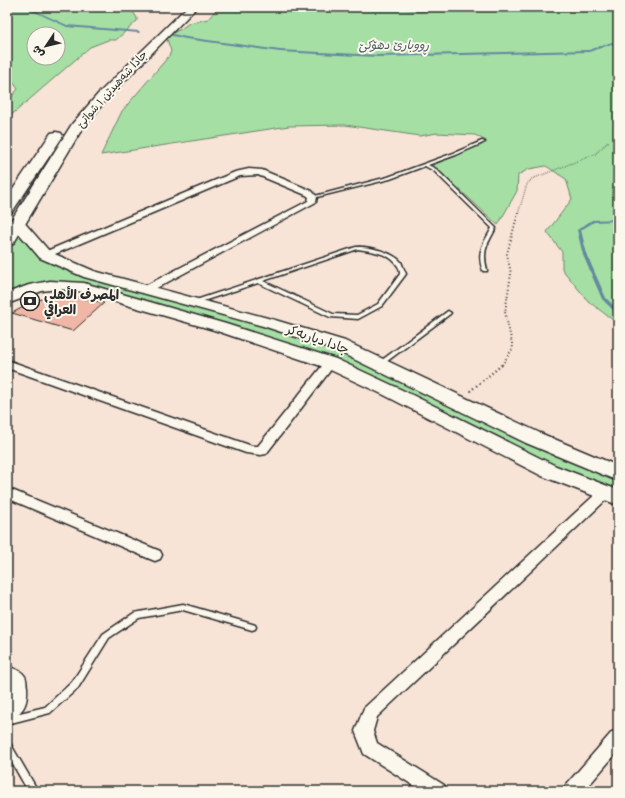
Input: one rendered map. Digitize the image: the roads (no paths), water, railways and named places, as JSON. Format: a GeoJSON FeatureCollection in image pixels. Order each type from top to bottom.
{"type":"FeatureCollection","features":[{"type":"Feature","properties":{"kind":"main road","name":"جادا شەهیدێن ١ شواتێ"},"geometry":{"type":"LineString","coordinates":[[7,209],[54,137],[87,98],[140,52],[184,9]]}},
{"type":"Feature","properties":{"kind":"main road","name":"جادا شەهیدێن ١ شواتێ"},"geometry":{"type":"LineString","coordinates":[[7,241],[77,127],[140,52]]}},
{"type":"Feature","properties":{"kind":"main road","name":"جادا دیاربه‌كر"},"geometry":{"type":"LineString","coordinates":[[17,223],[45,255],[89,274],[147,289],[330,363],[390,390],[549,471],[611,496]]}},
{"type":"Feature","properties":{"kind":"main road","name":"جادا دیاربه‌كر"},"geometry":{"type":"LineString","coordinates":[[7,299],[29,288],[53,284],[79,286],[269,323],[339,345],[533,438],[618,474]]}},
{"type":"Feature","properties":{"kind":"street"},"geometry":{"type":"LineString","coordinates":[[45,255],[238,174],[259,172],[309,193],[313,197],[312,202],[147,289]]}},
{"type":"Feature","properties":{"kind":"street"},"geometry":{"type":"LineString","coordinates":[[7,364],[251,450],[261,451],[330,363]]}},
{"type":"Feature","properties":{"kind":"street"},"geometry":{"type":"LineString","coordinates":[[7,493],[155,555]]}},
{"type":"Feature","properties":{"kind":"street"},"geometry":{"type":"LineString","coordinates":[[438,791],[370,748],[364,731],[370,713],[611,496]]}},
{"type":"Feature","properties":{"kind":"street"},"geometry":{"type":"LineString","coordinates":[[7,673],[18,679],[19,701],[7,712]]}},
{"type":"Feature","properties":{"kind":"street"},"geometry":{"type":"LineString","coordinates":[[572,791],[618,738]]}},
{"type":"Feature","properties":{"kind":"lane"},"geometry":{"type":"LineString","coordinates":[[313,197],[389,178],[483,142]]}},
{"type":"Feature","properties":{"kind":"lane"},"geometry":{"type":"LineString","coordinates":[[425,165],[435,170],[494,228],[482,250],[481,258],[485,270]]}},
{"type":"Feature","properties":{"kind":"lane"},"geometry":{"type":"LineString","coordinates":[[195,308],[258,281],[358,248],[375,250],[386,254],[399,263],[403,274],[380,305],[358,317],[332,316],[258,281]]}},
{"type":"Feature","properties":{"kind":"lane"},"geometry":{"type":"LineString","coordinates":[[380,364],[448,313]]}},
{"type":"Feature","properties":{"kind":"lane"},"geometry":{"type":"LineString","coordinates":[[7,720],[47,710],[75,685],[106,636],[137,615],[183,607],[252,627]]}},
{"type":"Feature","properties":{"kind":"lane"},"geometry":{"type":"LineString","coordinates":[[7,746],[33,791]]}},
{"type":"Feature","properties":{"kind":"waterway","name":"ڕووبارێ دهۆكێ"},"geometry":{"type":"LineString","coordinates":[[25,7],[67,26],[139,32]]}},
{"type":"Feature","properties":{"kind":"waterway","name":"ڕووبارێ دهۆكێ"},"geometry":{"type":"LineString","coordinates":[[169,34],[186,38],[280,51],[377,56],[589,51],[618,41]]}},
{"type":"Feature","properties":{"kind":"waterway","name":"ڕووبارێ دهۆكێ"},"geometry":{"type":"LineString","coordinates":[[618,220],[593,221],[579,230],[585,255],[604,299],[618,312]]}},
{"type":"Feature","properties":{"kind":"place","name":"المصرف الأهلي العراقي"},"geometry":{"type":"Point","coordinates":[30,301]}}]}
